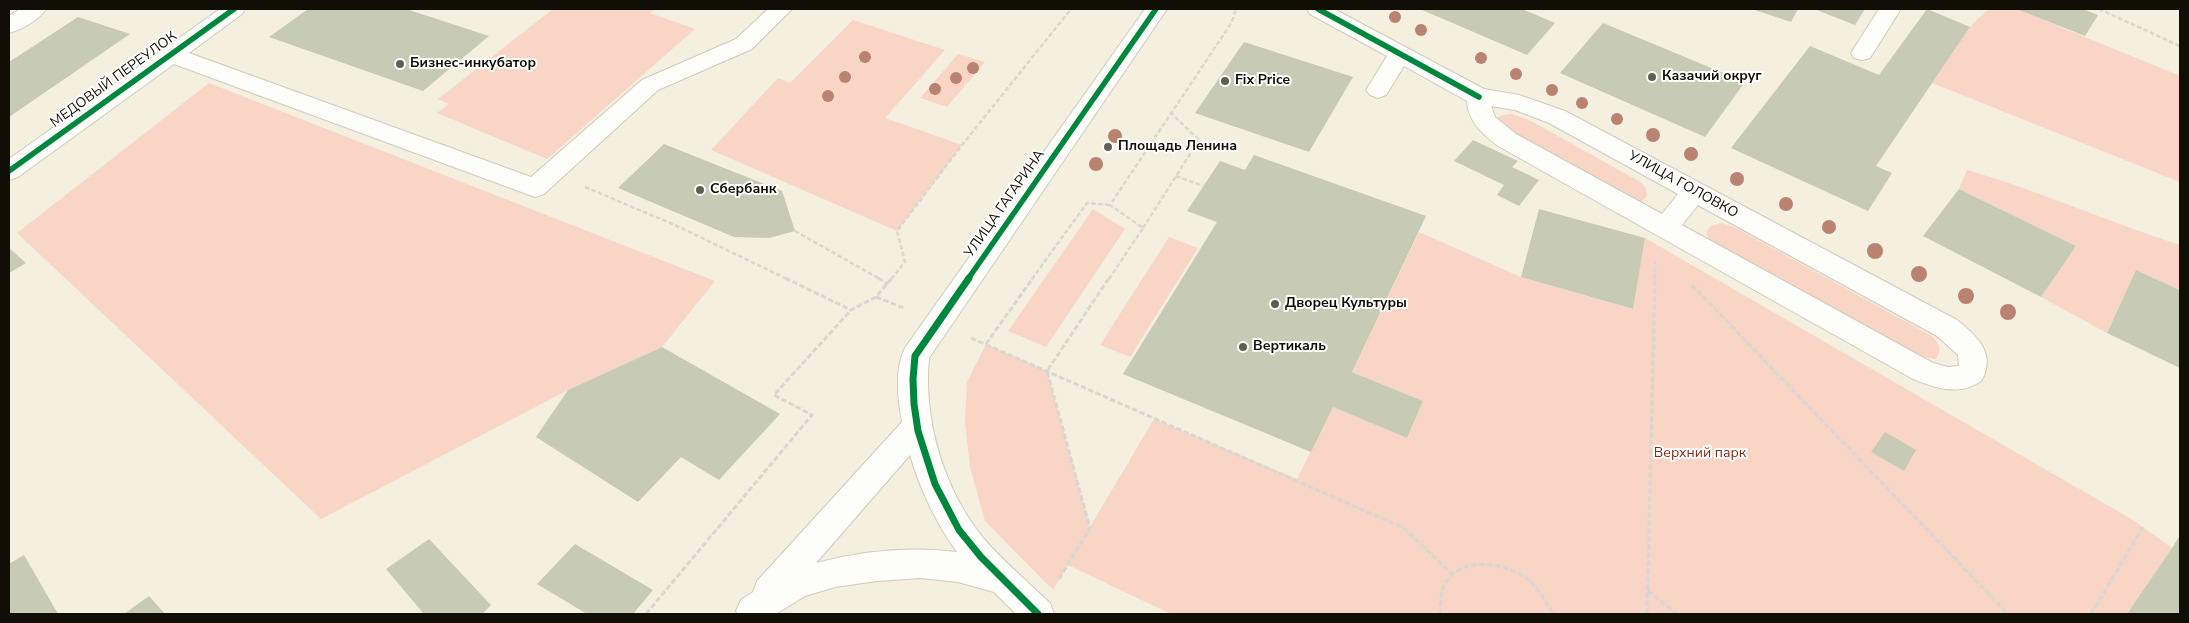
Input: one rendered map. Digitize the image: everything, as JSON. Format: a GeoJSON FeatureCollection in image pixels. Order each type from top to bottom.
{"type":"FeatureCollection","features":[{"type":"Feature","properties":{"kind":"street"},"geometry":{"type":"LineString","coordinates":[[9,26],[35,9]]}},
{"type":"Feature","properties":{"kind":"street","name":"МЕДОВЫЙ ПЕРЕУЛОК"},"geometry":{"type":"LineString","coordinates":[[9,171],[234,9]]}},
{"type":"Feature","properties":{"kind":"street"},"geometry":{"type":"LineString","coordinates":[[170,54],[535,188],[650,85],[744,44],[781,9]]}},
{"type":"Feature","properties":{"kind":"street","name":"УЛИЦА ГАГАРИНА"},"geometry":{"type":"LineString","coordinates":[[1035,611],[973,548],[952,517],[934,484],[918,425],[912,371],[915,356],[1156,9]]}},
{"type":"Feature","properties":{"kind":"street","name":"УЛИЦА ГОЛОВКО"},"geometry":{"type":"LineString","coordinates":[[1318,9],[1479,97],[1501,98],[1524,103],[1557,117],[1948,328],[1967,345],[1974,358],[1972,372],[1967,377],[1960,379],[1938,376],[1923,371],[1665,228]]}},
{"type":"Feature","properties":{"kind":"street"},"geometry":{"type":"LineString","coordinates":[[1862,53],[1890,9]]}},
{"type":"Feature","properties":{"kind":"street"},"geometry":{"type":"LineString","coordinates":[[1378,90],[1400,54]]}},
{"type":"Feature","properties":{"kind":"street"},"geometry":{"type":"LineString","coordinates":[[1479,97],[1479,112],[1489,126],[1507,140],[1665,228],[1694,191]]}},
{"type":"Feature","properties":{"kind":"street"},"geometry":{"type":"LineString","coordinates":[[751,613],[918,425]]}},
{"type":"Feature","properties":{"kind":"street"},"geometry":{"type":"LineString","coordinates":[[751,613],[797,584],[823,575],[866,568],[913,564],[935,565],[958,568],[1005,581]]}},
{"type":"Feature","properties":{"kind":"path"},"geometry":{"type":"LineString","coordinates":[[876,297],[905,262],[897,231],[962,145],[1071,9]]}},
{"type":"Feature","properties":{"kind":"path"},"geometry":{"type":"LineString","coordinates":[[1110,205],[1232,22],[1236,9]]}},
{"type":"Feature","properties":{"kind":"path"},"geometry":{"type":"LineString","coordinates":[[2099,9],[2180,46]]}},
{"type":"Feature","properties":{"kind":"path"},"geometry":{"type":"LineString","coordinates":[[1046,371],[1144,228],[1199,140],[1172,114]]}},
{"type":"Feature","properties":{"kind":"path"},"geometry":{"type":"LineString","coordinates":[[1176,176],[1203,186]]}},
{"type":"Feature","properties":{"kind":"path"},"geometry":{"type":"LineString","coordinates":[[1144,228],[1110,205],[1087,203],[986,344],[1404,528],[1452,574]]}},
{"type":"Feature","properties":{"kind":"path"},"geometry":{"type":"LineString","coordinates":[[1647,614],[1655,246],[1665,228]]}},
{"type":"Feature","properties":{"kind":"path"},"geometry":{"type":"LineString","coordinates":[[794,231],[888,284]]}},
{"type":"Feature","properties":{"kind":"path"},"geometry":{"type":"LineString","coordinates":[[1690,282],[2008,614]]}},
{"type":"Feature","properties":{"kind":"path"},"geometry":{"type":"LineString","coordinates":[[646,614],[812,415],[774,395],[851,310]]}},
{"type":"Feature","properties":{"kind":"path"},"geometry":{"type":"LineString","coordinates":[[1035,611],[1053,590],[1090,528],[1046,371]]}},
{"type":"Feature","properties":{"kind":"path"},"geometry":{"type":"LineString","coordinates":[[2091,614],[2143,527]]}},
{"type":"Feature","properties":{"kind":"path"},"geometry":{"type":"LineString","coordinates":[[1440,614],[1439,602],[1443,586],[1452,574],[1467,566],[1484,562],[1503,565],[1522,574],[1538,586],[1549,602],[1553,614]]}},
{"type":"Feature","properties":{"kind":"path"},"geometry":{"type":"LineString","coordinates":[[1648,590],[1677,614]]}},
{"type":"Feature","properties":{"kind":"green space"},"geometry":{"type":"Polygon","coordinates":[[[553,9],[655,9],[650,13],[695,29],[547,159],[437,113],[449,104],[438,99],[553,9]]]}},
{"type":"Feature","properties":{"kind":"green space"},"geometry":{"type":"Polygon","coordinates":[[[2016,9],[2178,75],[2180,82],[2180,182],[1932,83],[1970,27],[1986,11],[2016,9]]]}},
{"type":"Feature","properties":{"kind":"green space"},"geometry":{"type":"Polygon","coordinates":[[[853,20],[945,50],[885,118],[962,145],[897,231],[711,150],[778,78],[790,83],[853,20]]]}},
{"type":"Feature","properties":{"kind":"green space"},"geometry":{"type":"Polygon","coordinates":[[[958,54],[985,62],[947,107],[920,98],[958,54]]]}},
{"type":"Feature","properties":{"kind":"green space"},"geometry":{"type":"Polygon","coordinates":[[[209,83],[715,281],[662,347],[568,390],[321,519],[17,233],[209,83]]]}},
{"type":"Feature","properties":{"kind":"green space"},"geometry":{"type":"Polygon","coordinates":[[[1512,114],[1531,121],[1642,183],[1646,189],[1647,196],[1641,202],[1626,201],[1498,129],[1496,119],[1503,115],[1512,114]]]}},
{"type":"Feature","properties":{"kind":"green space"},"geometry":{"type":"Polygon","coordinates":[[[1967,170],[2021,187],[2180,245],[2180,290],[2136,270],[2107,333],[2041,297],[2076,246],[1959,189],[1967,170]]]}},
{"type":"Feature","properties":{"kind":"green space"},"geometry":{"type":"Polygon","coordinates":[[[1093,209],[1125,229],[1046,347],[1008,331],[1093,209]]]}},
{"type":"Feature","properties":{"kind":"green space"},"geometry":{"type":"Polygon","coordinates":[[[1722,223],[1736,228],[1932,336],[1939,347],[1936,359],[1917,356],[1710,241],[1706,232],[1711,226],[1722,223]]]}},
{"type":"Feature","properties":{"kind":"green space","name":"Верхний парк"},"geometry":{"type":"Polygon","coordinates":[[[1419,232],[1521,277],[1632,309],[1645,238],[2133,520],[2172,548],[2127,614],[1171,614],[1068,565],[1053,590],[985,521],[970,467],[965,422],[967,382],[986,344],[1047,371],[1090,527],[1154,419],[1297,479],[1333,407],[1407,438],[1423,401],[1352,372],[1419,232]]]}},
{"type":"Feature","properties":{"kind":"green space"},"geometry":{"type":"Polygon","coordinates":[[[1169,237],[1198,248],[1130,357],[1100,345],[1169,237]]]}},
{"type":"Feature","properties":{"kind":"building","name":"Бизнес-инкубатор"},"geometry":{"type":"Polygon","coordinates":[[[308,9],[406,9],[489,36],[423,91],[269,37],[308,9]]]}},
{"type":"Feature","properties":{"kind":"building"},"geometry":{"type":"Polygon","coordinates":[[[1420,9],[1522,9],[1555,23],[1527,55],[1420,9]]]}},
{"type":"Feature","properties":{"kind":"building"},"geometry":{"type":"Polygon","coordinates":[[[1752,9],[1798,9],[1791,22],[1752,9]]]}},
{"type":"Feature","properties":{"kind":"building"},"geometry":{"type":"Polygon","coordinates":[[[1814,9],[1865,9],[1855,25],[1814,9]]]}},
{"type":"Feature","properties":{"kind":"building"},"geometry":{"type":"Polygon","coordinates":[[[1927,9],[1970,27],[1876,166],[1892,173],[1868,211],[1731,148],[1810,46],[1879,75],[1927,9]]]}},
{"type":"Feature","properties":{"kind":"building"},"geometry":{"type":"Polygon","coordinates":[[[2016,9],[2083,9],[2098,15],[2085,36],[2016,9]]]}},
{"type":"Feature","properties":{"kind":"building"},"geometry":{"type":"Polygon","coordinates":[[[78,17],[130,34],[9,117],[9,62],[78,17]]]}},
{"type":"Feature","properties":{"kind":"building","name":"Казачий округ"},"geometry":{"type":"Polygon","coordinates":[[[1603,23],[1745,82],[1705,137],[1560,73],[1603,23]]]}},
{"type":"Feature","properties":{"kind":"building"},"geometry":{"type":"Polygon","coordinates":[[[1244,42],[1353,77],[1309,152],[1195,113],[1244,42]]]}},
{"type":"Feature","properties":{"kind":"building"},"geometry":{"type":"Polygon","coordinates":[[[1473,140],[1518,161],[1512,167],[1539,180],[1519,206],[1497,195],[1504,185],[1454,161],[1473,140]]]}},
{"type":"Feature","properties":{"kind":"building","name":"Сбербанк"},"geometry":{"type":"Polygon","coordinates":[[[664,144],[782,191],[795,231],[769,238],[734,237],[618,188],[664,144]]]}},
{"type":"Feature","properties":{"kind":"building","name":"Дворец Культуры"},"geometry":{"type":"Polygon","coordinates":[[[1254,155],[1426,216],[1352,372],[1423,401],[1407,438],[1333,407],[1311,452],[1123,374],[1217,222],[1187,211],[1220,161],[1245,170],[1254,155]]]}},
{"type":"Feature","properties":{"kind":"building"},"geometry":{"type":"Polygon","coordinates":[[[1959,189],[2076,246],[2041,297],[1923,236],[1959,189]]]}},
{"type":"Feature","properties":{"kind":"building"},"geometry":{"type":"Polygon","coordinates":[[[1539,209],[1645,238],[1633,309],[1521,277],[1539,209]]]}},
{"type":"Feature","properties":{"kind":"building"},"geometry":{"type":"Polygon","coordinates":[[[9,248],[26,263],[9,273],[9,248]]]}},
{"type":"Feature","properties":{"kind":"building"},"geometry":{"type":"Polygon","coordinates":[[[2136,270],[2180,290],[2180,368],[2107,333],[2136,270]]]}},
{"type":"Feature","properties":{"kind":"building"},"geometry":{"type":"Polygon","coordinates":[[[662,347],[780,414],[719,480],[681,457],[638,502],[536,437],[568,390],[662,347]]]}},
{"type":"Feature","properties":{"kind":"building"},"geometry":{"type":"Polygon","coordinates":[[[1885,432],[1916,450],[1904,471],[1871,452],[1885,432]]]}},
{"type":"Feature","properties":{"kind":"building"},"geometry":{"type":"Polygon","coordinates":[[[2180,535],[2180,614],[2127,614],[2172,548],[2180,535]]]}},
{"type":"Feature","properties":{"kind":"building"},"geometry":{"type":"Polygon","coordinates":[[[429,539],[491,605],[482,614],[424,614],[386,569],[429,539]]]}},
{"type":"Feature","properties":{"kind":"building"},"geometry":{"type":"Polygon","coordinates":[[[575,544],[653,590],[633,614],[587,614],[537,584],[575,544]]]}},
{"type":"Feature","properties":{"kind":"building"},"geometry":{"type":"Polygon","coordinates":[[[24,555],[58,614],[9,614],[9,564],[24,555]]]}},
{"type":"Feature","properties":{"kind":"building"},"geometry":{"type":"Polygon","coordinates":[[[149,596],[165,614],[124,614],[149,596]]]}},
{"type":"Feature","properties":{"kind":"cycle path"},"geometry":{"type":"LineString","coordinates":[[9,171],[234,9]]}},
{"type":"Feature","properties":{"kind":"cycle path"},"geometry":{"type":"LineString","coordinates":[[1038,614],[973,549],[959,530],[935,484],[918,431],[914,404],[913,379],[915,356],[1156,9]]}},
{"type":"Feature","properties":{"kind":"cycle path"},"geometry":{"type":"LineString","coordinates":[[1318,9],[1479,97]]}},
{"type":"Feature","properties":{"kind":"place","name":"Бизнес-инкубатор"},"geometry":{"type":"Point","coordinates":[400,64]}},
{"type":"Feature","properties":{"kind":"place","name":"Казачий округ"},"geometry":{"type":"Point","coordinates":[1652,77]}},
{"type":"Feature","properties":{"kind":"place","name":"Fix Price"},"geometry":{"type":"Point","coordinates":[1225,81]}},
{"type":"Feature","properties":{"kind":"place","name":"Площадь Ленина"},"geometry":{"type":"Point","coordinates":[1108,147]}},
{"type":"Feature","properties":{"kind":"place","name":"Сбербанк"},"geometry":{"type":"Point","coordinates":[700,190]}},
{"type":"Feature","properties":{"kind":"place","name":"Дворец Культуры"},"geometry":{"type":"Point","coordinates":[1275,304]}},
{"type":"Feature","properties":{"kind":"place","name":"Вертикаль"},"geometry":{"type":"Point","coordinates":[1243,347]}}]}
